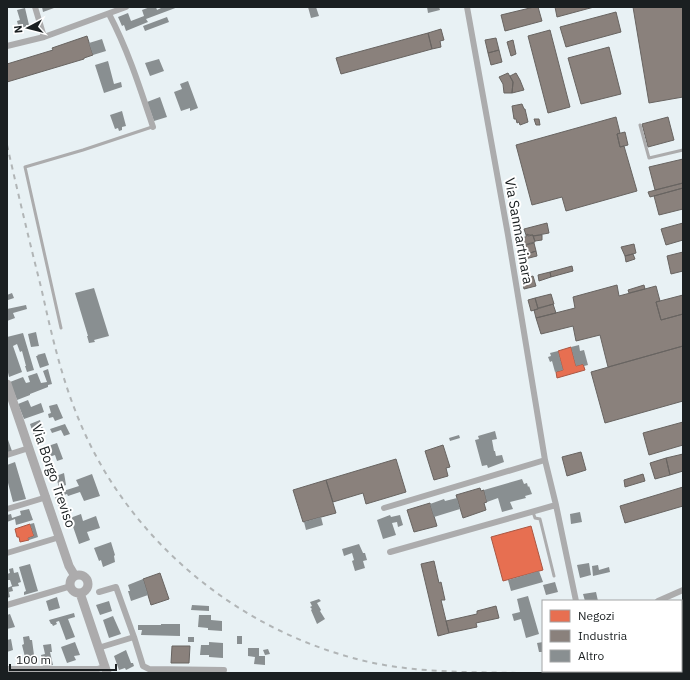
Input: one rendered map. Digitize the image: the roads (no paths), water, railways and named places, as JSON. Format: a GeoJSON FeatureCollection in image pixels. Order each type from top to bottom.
{"type":"FeatureCollection","features":[{"type":"Feature","properties":{"kind":"street"},"geometry":{"type":"LineString","coordinates":[[35,7],[44,37]]}},
{"type":"Feature","properties":{"kind":"street"},"geometry":{"type":"LineString","coordinates":[[7,46],[44,37],[111,11],[126,7]]}},
{"type":"Feature","properties":{"kind":"street","name":"Via Sanmartinara"},"geometry":{"type":"LineString","coordinates":[[467,7],[508,235],[545,460],[576,600]]}},
{"type":"Feature","properties":{"kind":"street"},"geometry":{"type":"LineString","coordinates":[[111,11],[139,84],[152,127]]}},
{"type":"Feature","properties":{"kind":"street","name":"Via Borgo Treviso"},"geometry":{"type":"LineString","coordinates":[[7,384],[47,497],[69,566],[75,576],[83,575],[88,582],[87,589],[80,593]]}},
{"type":"Feature","properties":{"kind":"street"},"geometry":{"type":"LineString","coordinates":[[7,456],[29,448]]}},
{"type":"Feature","properties":{"kind":"street"},"geometry":{"type":"LineString","coordinates":[[384,508],[545,460]]}},
{"type":"Feature","properties":{"kind":"street"},"geometry":{"type":"LineString","coordinates":[[7,509],[47,497]]}},
{"type":"Feature","properties":{"kind":"street"},"geometry":{"type":"LineString","coordinates":[[390,552],[556,506]]}},
{"type":"Feature","properties":{"kind":"street"},"geometry":{"type":"LineString","coordinates":[[7,553],[60,537]]}},
{"type":"Feature","properties":{"kind":"street"},"geometry":{"type":"LineString","coordinates":[[7,669],[106,670],[80,593],[73,590],[70,586],[70,581],[75,576]]}},
{"type":"Feature","properties":{"kind":"street"},"geometry":{"type":"LineString","coordinates":[[7,605],[70,586]]}},
{"type":"Feature","properties":{"kind":"street"},"geometry":{"type":"LineString","coordinates":[[99,592],[116,587],[143,666],[149,669],[224,670]]}},
{"type":"Feature","properties":{"kind":"street"},"geometry":{"type":"LineString","coordinates":[[660,600],[683,590]]}},
{"type":"Feature","properties":{"kind":"street"},"geometry":{"type":"LineString","coordinates":[[98,648],[134,637]]}},
{"type":"Feature","properties":{"kind":"lane"},"geometry":{"type":"LineString","coordinates":[[640,125],[649,158],[683,150]]}},
{"type":"Feature","properties":{"kind":"lane"},"geometry":{"type":"LineString","coordinates":[[61,328],[25,167],[84,150],[152,127]]}},
{"type":"Feature","properties":{"kind":"lane"},"geometry":{"type":"LineString","coordinates":[[533,512],[535,518],[540,519],[554,576]]}},
{"type":"Feature","properties":{"kind":"railway"},"geometry":{"type":"LineString","coordinates":[[7,145],[53,338],[62,371],[79,420],[101,464],[127,505],[159,543],[195,576],[234,605],[277,629],[322,648],[388,666],[445,671],[523,673]]}}]}
